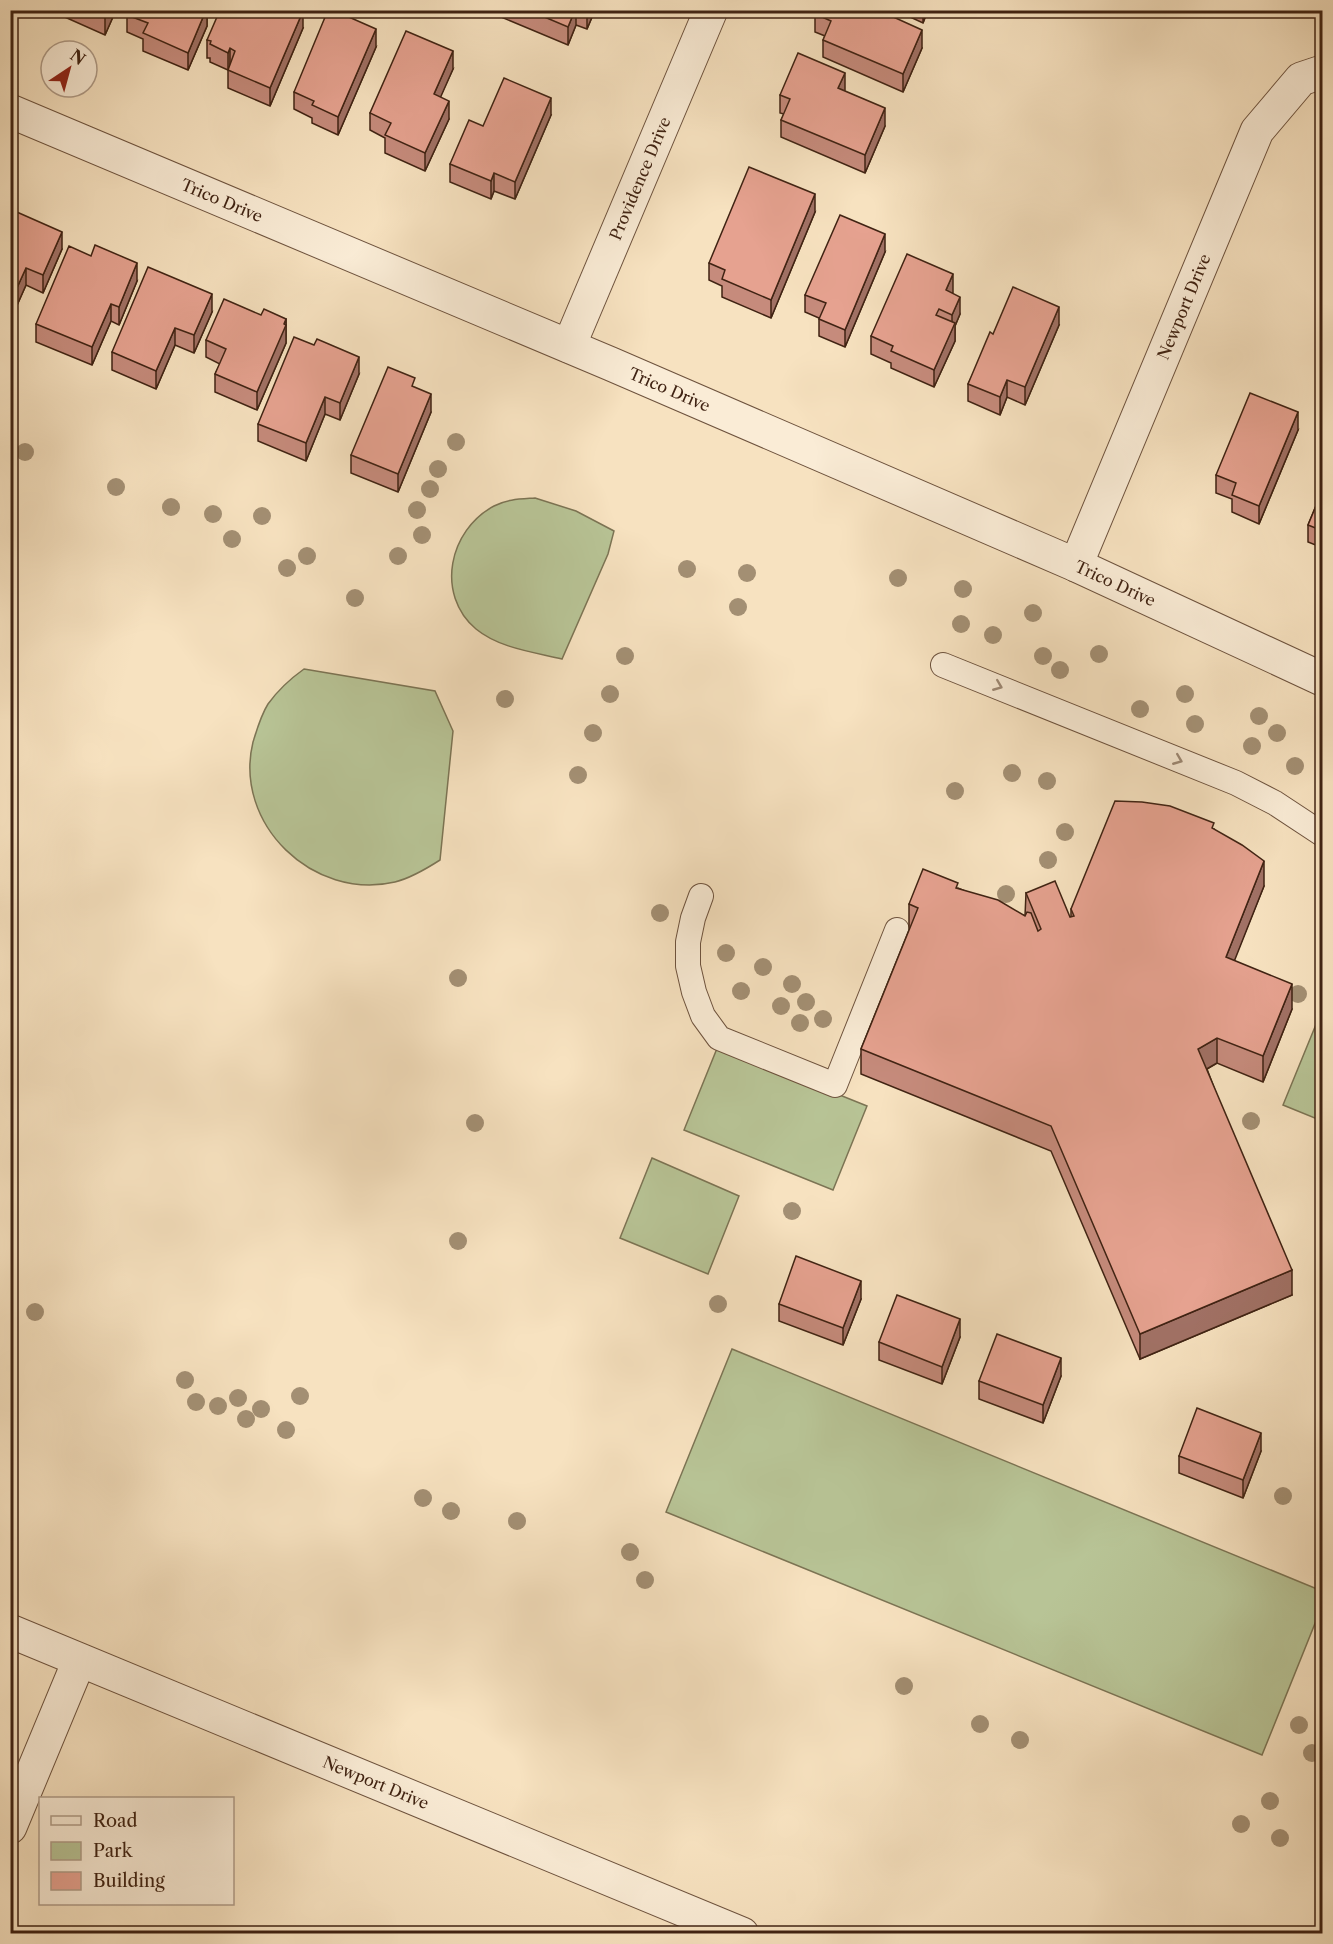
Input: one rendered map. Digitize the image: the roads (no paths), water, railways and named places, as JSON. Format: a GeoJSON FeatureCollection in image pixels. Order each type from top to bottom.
{"type":"FeatureCollection","features":[{"type":"Feature","properties":{"kind":"street","name":"Providence Drive"},"geometry":{"type":"LineString","coordinates":[[569,346],[711,10]]}},
{"type":"Feature","properties":{"kind":"street","name":"Newport Drive"},"geometry":{"type":"LineString","coordinates":[[1076,565],[1257,131],[1301,79],[1323,72]]}},
{"type":"Feature","properties":{"kind":"street","name":"Trico Drive"},"geometry":{"type":"LineString","coordinates":[[10,111],[569,346],[1076,565],[1323,679]]}},
{"type":"Feature","properties":{"kind":"street","name":"Newport Drive"},"geometry":{"type":"LineString","coordinates":[[10,1631],[742,1934]]}},
{"type":"Feature","properties":{"kind":"street"},"geometry":{"type":"LineString","coordinates":[[10,1827],[79,1661]]}},
{"type":"Feature","properties":{"kind":"lane"},"geometry":{"type":"LineString","coordinates":[[944,664],[1236,783],[1275,803],[1323,834]]}},
{"type":"Feature","properties":{"kind":"lane"},"geometry":{"type":"LineString","coordinates":[[701,896],[688,942],[688,966],[703,1016],[719,1038],[835,1085],[897,930]]}}]}
